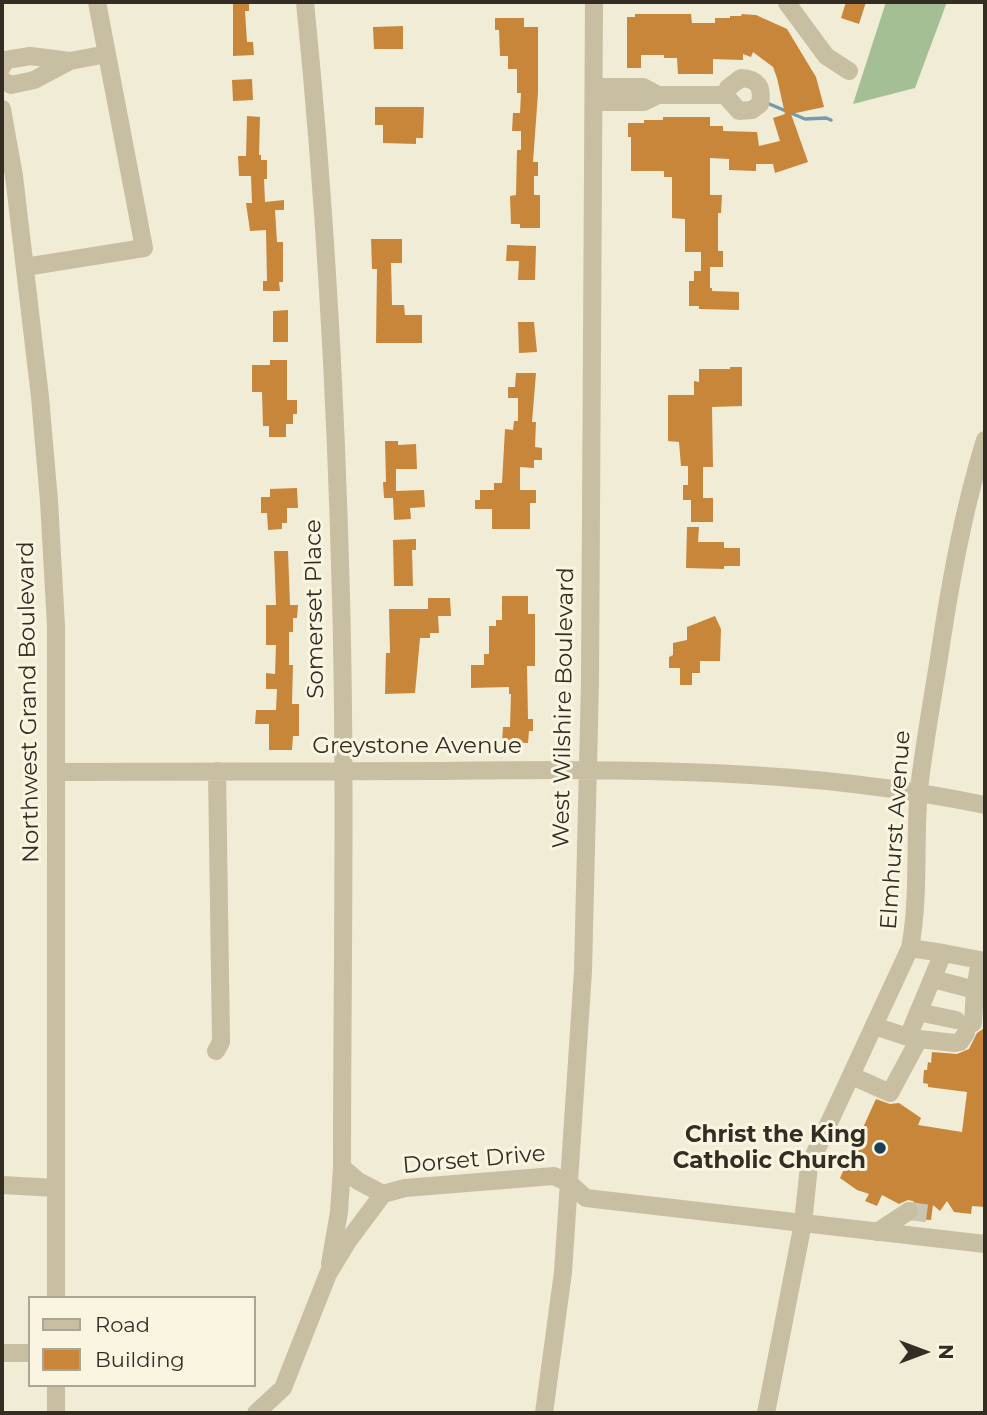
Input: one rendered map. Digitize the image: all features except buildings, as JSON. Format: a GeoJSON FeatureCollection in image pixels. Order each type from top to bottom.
{"type":"FeatureCollection","features":[{"type":"Feature","properties":{"kind":"street"},"geometry":{"type":"LineString","coordinates":[[25,267],[144,248],[97,2]]}},
{"type":"Feature","properties":{"kind":"street","name":"Somerset Place"},"geometry":{"type":"LineString","coordinates":[[305,2],[321,159],[333,362],[341,601],[342,1167],[339,1212],[328,1274]]}},
{"type":"Feature","properties":{"kind":"street","name":"West Wilshire Boulevard"},"geometry":{"type":"LineString","coordinates":[[544,1413],[563,1272],[583,976],[589,769],[594,2]]}},
{"type":"Feature","properties":{"kind":"street"},"geometry":{"type":"LineString","coordinates":[[787,3],[826,56],[849,71]]}},
{"type":"Feature","properties":{"kind":"street"},"geometry":{"type":"LineString","coordinates":[[2,80],[11,85],[34,80],[70,61],[107,54]]}},
{"type":"Feature","properties":{"kind":"street"},"geometry":{"type":"LineString","coordinates":[[2,67],[6,60],[30,55],[70,61]]}},
{"type":"Feature","properties":{"kind":"street"},"geometry":{"type":"LineString","coordinates":[[594,94],[644,102],[658,95],[725,95]]}},
{"type":"Feature","properties":{"kind":"street","name":"Northwest Grand Boulevard"},"geometry":{"type":"LineString","coordinates":[[2,109],[14,176],[40,397],[50,509],[56,625],[55,1296]]}},
{"type":"Feature","properties":{"kind":"street","name":"Elmhurst Avenue"},"geometry":{"type":"LineString","coordinates":[[766,1413],[803,1223],[809,1166],[910,948],[916,919],[919,791],[950,589],[965,513],[985,440]]}},
{"type":"Feature","properties":{"kind":"street","name":"Greystone Avenue"},"geometry":{"type":"LineString","coordinates":[[57,772],[655,769],[760,774],[919,791],[985,805]]}},
{"type":"Feature","properties":{"kind":"street"},"geometry":{"type":"LineString","coordinates":[[216,1051],[220,1042],[217,771]]}},
{"type":"Feature","properties":{"kind":"street"},"geometry":{"type":"LineString","coordinates":[[874,1026],[913,1038],[960,1042],[983,959],[910,948]]}},
{"type":"Feature","properties":{"kind":"street"},"geometry":{"type":"LineString","coordinates":[[852,1076],[890,1093],[913,1038],[918,1012],[943,953]]}},
{"type":"Feature","properties":{"kind":"street"},"geometry":{"type":"LineString","coordinates":[[933,979],[975,990]]}},
{"type":"Feature","properties":{"kind":"street"},"geometry":{"type":"LineString","coordinates":[[918,1012],[965,1026]]}},
{"type":"Feature","properties":{"kind":"street"},"geometry":{"type":"LineString","coordinates":[[342,1167],[358,1181],[383,1194]]}},
{"type":"Feature","properties":{"kind":"street","name":"Dorset Drive"},"geometry":{"type":"LineString","coordinates":[[256,1413],[283,1388],[328,1274],[348,1241],[383,1194],[405,1188],[554,1176],[570,1184],[586,1198],[985,1244]]}},
{"type":"Feature","properties":{"kind":"street"},"geometry":{"type":"LineString","coordinates":[[2,1185],[56,1188]]}},
{"type":"Feature","properties":{"kind":"street"},"geometry":{"type":"LineString","coordinates":[[877,1232],[909,1211]]}},
{"type":"Feature","properties":{"kind":"street"},"geometry":{"type":"LineString","coordinates":[[2,1353],[28,1353]]}},
{"type":"Feature","properties":{"kind":"street"},"geometry":{"type":"LineString","coordinates":[[56,1387],[56,1413]]}},
{"type":"Feature","properties":{"kind":"green space"},"geometry":{"type":"Polygon","coordinates":[[[886,2],[947,2],[915,88],[853,104],[886,2]]]}},
{"type":"Feature","properties":{"kind":"waterway"},"geometry":{"type":"LineString","coordinates":[[767,103],[805,119],[831,120]]}},
{"type":"Feature","properties":{"kind":"tunnel"},"geometry":{"type":"LineString","coordinates":[[909,1211],[932,1214]]}},
{"type":"Feature","properties":{"kind":"place","name":"Christ the King Catholic Church"},"geometry":{"type":"Point","coordinates":[880,1148]}}]}
